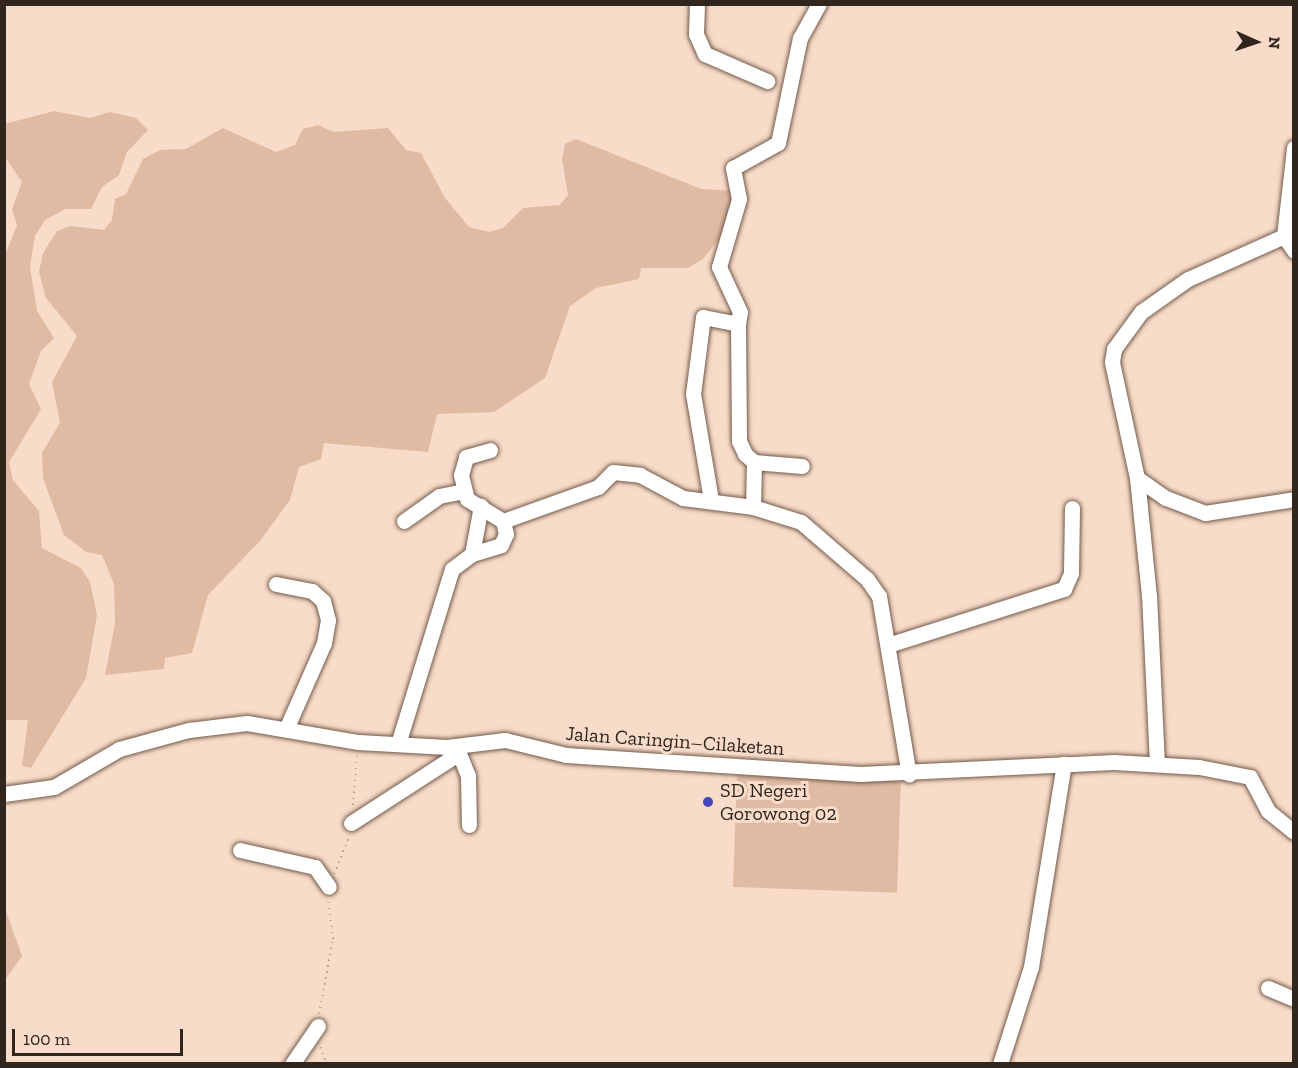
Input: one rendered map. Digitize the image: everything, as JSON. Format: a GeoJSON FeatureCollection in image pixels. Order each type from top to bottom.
{"type":"FeatureCollection","features":[{"type":"Feature","properties":{"kind":"street"},"geometry":{"type":"LineString","coordinates":[[697,4],[696,33],[705,54],[767,81]]}},
{"type":"Feature","properties":{"kind":"street"},"geometry":{"type":"LineString","coordinates":[[753,507],[754,462],[739,441],[738,306],[719,267],[740,199],[733,168],[778,143],[800,38],[819,4]]}},
{"type":"Feature","properties":{"kind":"street"},"geometry":{"type":"LineString","coordinates":[[1293,148],[1284,236],[1293,251]]}},
{"type":"Feature","properties":{"kind":"street"},"geometry":{"type":"LineString","coordinates":[[1157,764],[1137,477],[1112,362],[1120,339],[1163,294],[1284,236]]}},
{"type":"Feature","properties":{"kind":"street"},"geometry":{"type":"LineString","coordinates":[[711,500],[693,394],[702,322],[710,315],[738,324]]}},
{"type":"Feature","properties":{"kind":"street"},"geometry":{"type":"LineString","coordinates":[[464,491],[466,457],[490,450]]}},
{"type":"Feature","properties":{"kind":"street"},"geometry":{"type":"LineString","coordinates":[[754,462],[802,466]]}},
{"type":"Feature","properties":{"kind":"street"},"geometry":{"type":"LineString","coordinates":[[503,521],[598,487],[614,472],[640,475],[683,498],[753,507],[801,522],[867,579],[879,596],[909,775]]}},
{"type":"Feature","properties":{"kind":"street"},"geometry":{"type":"LineString","coordinates":[[1137,477],[1166,498],[1205,513],[1293,499]]}},
{"type":"Feature","properties":{"kind":"street"},"geometry":{"type":"LineString","coordinates":[[464,491],[503,521]]}},
{"type":"Feature","properties":{"kind":"street"},"geometry":{"type":"LineString","coordinates":[[404,521],[428,501],[464,491]]}},
{"type":"Feature","properties":{"kind":"street"},"geometry":{"type":"LineString","coordinates":[[472,554],[481,506]]}},
{"type":"Feature","properties":{"kind":"street"},"geometry":{"type":"LineString","coordinates":[[888,645],[1064,589],[1071,573],[1072,508]]}},
{"type":"Feature","properties":{"kind":"street"},"geometry":{"type":"LineString","coordinates":[[398,744],[447,580],[472,554],[501,545],[503,521]]}},
{"type":"Feature","properties":{"kind":"street"},"geometry":{"type":"LineString","coordinates":[[276,584],[312,591],[323,601],[328,620],[324,643],[285,729]]}},
{"type":"Feature","properties":{"kind":"street","name":"Jalan Caringin–Cilaketan"},"geometry":{"type":"LineString","coordinates":[[4,794],[54,787],[119,748],[189,730],[247,723],[358,742],[456,751],[505,740],[566,755],[630,761],[909,775],[1064,764],[1157,764],[1250,777],[1268,811],[1293,832]]}},
{"type":"Feature","properties":{"kind":"street"},"geometry":{"type":"LineString","coordinates":[[351,823],[456,751],[468,775],[468,825]]}},
{"type":"Feature","properties":{"kind":"street"},"geometry":{"type":"LineString","coordinates":[[1000,1064],[1031,967],[1064,764]]}},
{"type":"Feature","properties":{"kind":"street"},"geometry":{"type":"LineString","coordinates":[[240,850],[315,867],[328,887]]}},
{"type":"Feature","properties":{"kind":"street"},"geometry":{"type":"LineString","coordinates":[[1268,988],[1293,999]]}},
{"type":"Feature","properties":{"kind":"street"},"geometry":{"type":"LineString","coordinates":[[292,1064],[318,1026]]}},
{"type":"Feature","properties":{"kind":"path"},"geometry":{"type":"LineString","coordinates":[[326,1064],[318,1026],[333,939],[328,887],[351,823],[358,742]]}},
{"type":"Feature","properties":{"kind":"shaded area"},"geometry":{"type":"Polygon","coordinates":[[[54,111],[90,118],[110,112],[136,118],[148,130],[127,152],[119,175],[102,187],[91,209],[65,209],[45,220],[35,236],[30,267],[37,311],[54,338],[41,351],[29,384],[41,409],[9,462],[13,480],[39,511],[42,548],[81,568],[90,582],[97,615],[86,678],[31,768],[22,766],[28,720],[4,720],[4,258],[17,225],[12,209],[22,182],[5,157],[4,124],[54,111]]]}},
{"type":"Feature","properties":{"kind":"shaded area"},"geometry":{"type":"Polygon","coordinates":[[[318,125],[334,132],[388,128],[406,150],[421,153],[445,198],[469,227],[489,232],[503,228],[523,208],[560,205],[568,195],[562,159],[565,144],[576,139],[701,189],[737,191],[722,235],[703,259],[688,268],[641,268],[639,279],[596,288],[570,306],[545,378],[494,412],[437,414],[428,452],[324,443],[321,459],[299,467],[290,500],[259,542],[208,595],[192,653],[165,658],[164,669],[105,675],[115,623],[114,584],[102,555],[86,552],[64,535],[43,478],[42,453],[60,423],[52,382],[77,336],[46,298],[39,272],[43,253],[57,231],[70,226],[104,230],[112,220],[115,199],[126,194],[143,159],[160,150],[186,149],[223,128],[276,152],[295,145],[303,129],[318,125]]]}},
{"type":"Feature","properties":{"kind":"shaded area"},"geometry":{"type":"Polygon","coordinates":[[[737,775],[901,781],[897,893],[733,887],[737,775]]]}},
{"type":"Feature","properties":{"kind":"shaded area"},"geometry":{"type":"Polygon","coordinates":[[[4,906],[22,956],[5,980],[4,980],[4,906]]]}},
{"type":"Feature","properties":{"kind":"place","name":"SD Negeri Gorowong 02"},"geometry":{"type":"Point","coordinates":[708,802]}}]}
